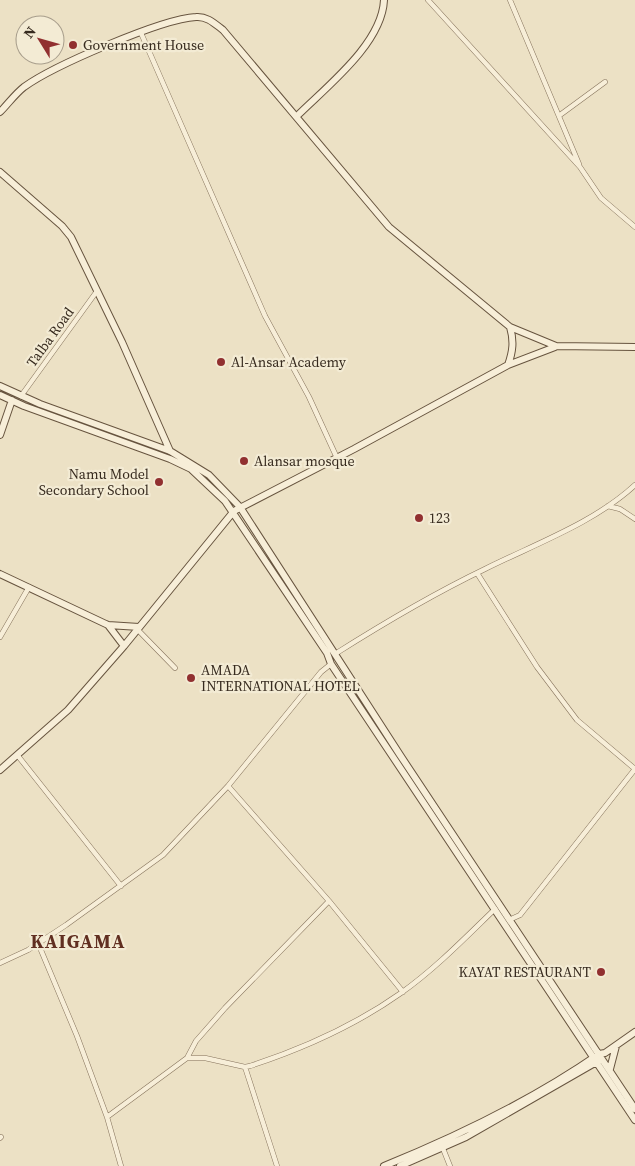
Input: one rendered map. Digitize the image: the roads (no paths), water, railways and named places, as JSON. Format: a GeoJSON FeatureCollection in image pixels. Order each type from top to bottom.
{"type":"FeatureCollection","features":[{"type":"Feature","properties":{"kind":"street"},"geometry":{"type":"LineString","coordinates":[[296,116],[358,54],[374,33],[384,0]]}},
{"type":"Feature","properties":{"kind":"street"},"geometry":{"type":"LineString","coordinates":[[428,0],[580,167],[601,198],[635,228]]}},
{"type":"Feature","properties":{"kind":"street"},"geometry":{"type":"LineString","coordinates":[[510,0],[560,115],[580,167]]}},
{"type":"Feature","properties":{"kind":"street"},"geometry":{"type":"LineString","coordinates":[[0,112],[23,88],[42,76],[141,33],[198,17],[211,20],[223,30],[389,227],[510,328],[556,346],[635,347]]}},
{"type":"Feature","properties":{"kind":"street"},"geometry":{"type":"LineString","coordinates":[[141,33],[267,321],[309,397],[337,458]]}},
{"type":"Feature","properties":{"kind":"street"},"geometry":{"type":"LineString","coordinates":[[560,115],[605,82]]}},
{"type":"Feature","properties":{"kind":"street"},"geometry":{"type":"LineString","coordinates":[[0,172],[71,236],[170,452]]}},
{"type":"Feature","properties":{"kind":"street","name":"Talba Road"},"geometry":{"type":"LineString","coordinates":[[22,396],[97,291]]}},
{"type":"Feature","properties":{"kind":"street"},"geometry":{"type":"LineString","coordinates":[[508,364],[513,352],[513,338],[510,328]]}},
{"type":"Feature","properties":{"kind":"street"},"geometry":{"type":"LineString","coordinates":[[0,770],[68,710],[124,646],[237,509],[337,458],[508,364],[556,346]]}},
{"type":"Feature","properties":{"kind":"street"},"geometry":{"type":"LineString","coordinates":[[0,386],[170,452],[209,475],[237,509],[335,654],[599,1057],[635,1120]]}},
{"type":"Feature","properties":{"kind":"street"},"geometry":{"type":"LineString","coordinates":[[0,395],[177,462],[191,469],[237,509],[327,654],[331,664],[495,909],[599,1057],[610,1069],[635,1109]]}},
{"type":"Feature","properties":{"kind":"street"},"geometry":{"type":"LineString","coordinates":[[0,434],[12,400]]}},
{"type":"Feature","properties":{"kind":"street"},"geometry":{"type":"LineString","coordinates":[[335,654],[409,608],[608,506],[635,485]]}},
{"type":"Feature","properties":{"kind":"street"},"geometry":{"type":"LineString","coordinates":[[608,506],[620,509],[635,519]]}},
{"type":"Feature","properties":{"kind":"street"},"geometry":{"type":"LineString","coordinates":[[477,573],[537,667],[577,720],[635,769],[520,915],[509,920]]}},
{"type":"Feature","properties":{"kind":"street"},"geometry":{"type":"LineString","coordinates":[[0,574],[108,625],[138,628],[175,668]]}},
{"type":"Feature","properties":{"kind":"street"},"geometry":{"type":"LineString","coordinates":[[0,637],[29,587]]}},
{"type":"Feature","properties":{"kind":"street"},"geometry":{"type":"LineString","coordinates":[[108,625],[124,646]]}},
{"type":"Feature","properties":{"kind":"street"},"geometry":{"type":"LineString","coordinates":[[0,963],[38,943],[121,886],[178,840],[228,786],[321,672],[331,664]]}},
{"type":"Feature","properties":{"kind":"street"},"geometry":{"type":"LineString","coordinates":[[18,756],[121,886]]}},
{"type":"Feature","properties":{"kind":"street"},"geometry":{"type":"LineString","coordinates":[[228,786],[329,901],[403,992]]}},
{"type":"Feature","properties":{"kind":"street"},"geometry":{"type":"LineString","coordinates":[[107,1117],[187,1058],[196,1041],[225,1008],[329,901]]}},
{"type":"Feature","properties":{"kind":"street"},"geometry":{"type":"LineString","coordinates":[[187,1058],[205,1058],[245,1067],[267,1060],[336,1030],[380,1007],[403,992],[495,909]]}},
{"type":"Feature","properties":{"kind":"street"},"geometry":{"type":"LineString","coordinates":[[38,943],[77,1036],[107,1117],[121,1166]]}},
{"type":"Feature","properties":{"kind":"street"},"geometry":{"type":"LineString","coordinates":[[400,1166],[500,1113],[599,1057],[635,1032]]}},
{"type":"Feature","properties":{"kind":"street"},"geometry":{"type":"LineString","coordinates":[[610,1069],[612,1056],[617,1044]]}},
{"type":"Feature","properties":{"kind":"street"},"geometry":{"type":"LineString","coordinates":[[245,1067],[277,1166]]}},
{"type":"Feature","properties":{"kind":"street"},"geometry":{"type":"LineString","coordinates":[[384,1166],[441,1145]]}},
{"type":"Feature","properties":{"kind":"street"},"geometry":{"type":"LineString","coordinates":[[441,1145],[450,1166]]}},
{"type":"Feature","properties":{"kind":"place","name":"Government House"},"geometry":{"type":"Point","coordinates":[73,45]}},
{"type":"Feature","properties":{"kind":"place","name":"Al-Ansar Academy"},"geometry":{"type":"Point","coordinates":[221,362]}},
{"type":"Feature","properties":{"kind":"place","name":"Alansar mosque"},"geometry":{"type":"Point","coordinates":[244,461]}},
{"type":"Feature","properties":{"kind":"place","name":"Namu Model Secondary School"},"geometry":{"type":"Point","coordinates":[159,482]}},
{"type":"Feature","properties":{"kind":"place","name":"123"},"geometry":{"type":"Point","coordinates":[419,518]}},
{"type":"Feature","properties":{"kind":"place","name":"AMADA INTERNATIONAL HOTEL"},"geometry":{"type":"Point","coordinates":[191,678]}},
{"type":"Feature","properties":{"kind":"place","name":"KAYAT RESTAURANT"},"geometry":{"type":"Point","coordinates":[601,972]}},
{"type":"Feature","properties":{"kind":"district","name":"KAIGAMA"},"geometry":{"type":"Point","coordinates":[78,941]}}]}
